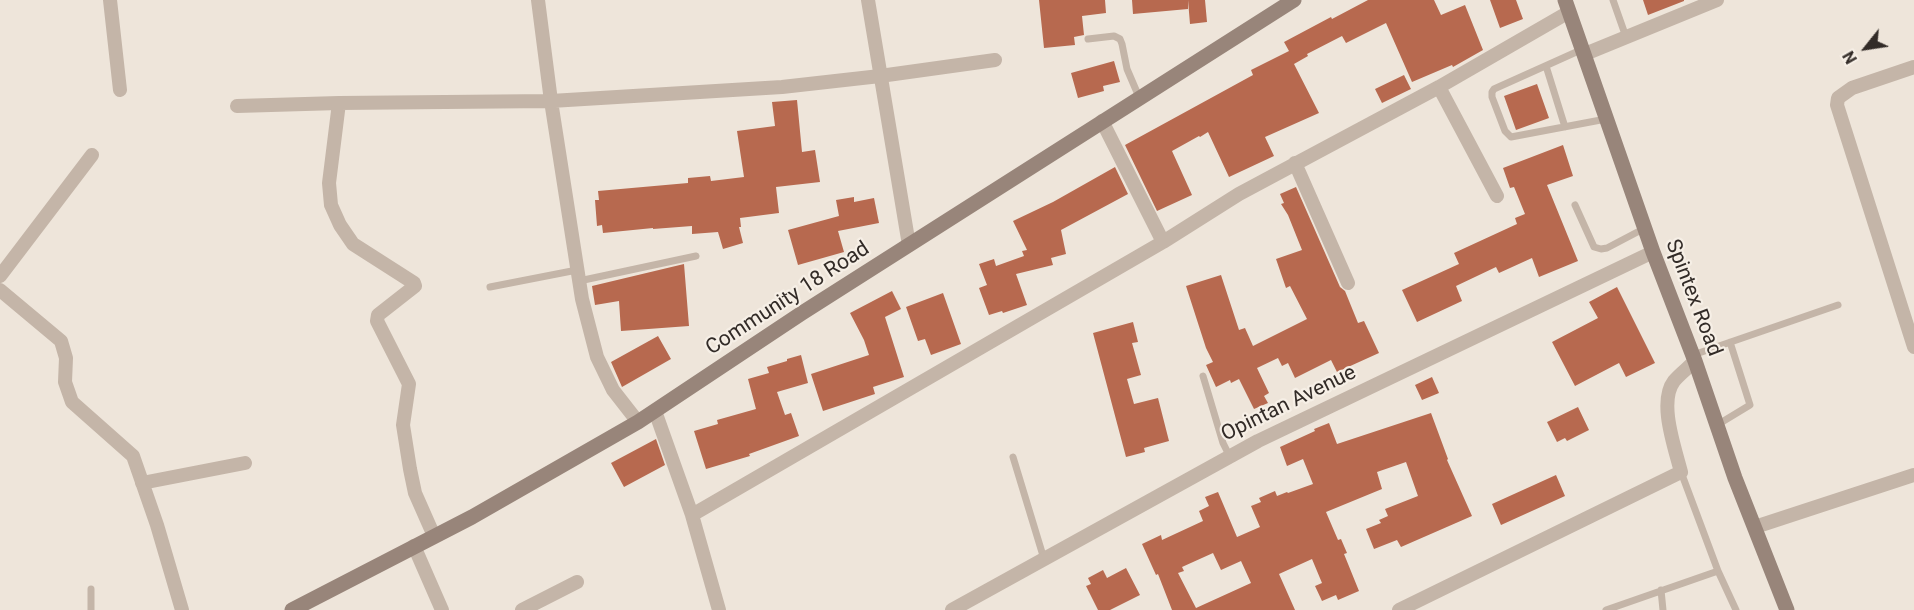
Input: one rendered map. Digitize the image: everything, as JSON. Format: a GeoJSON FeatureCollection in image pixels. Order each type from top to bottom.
{"type":"FeatureCollection","features":[{"type":"Feature","properties":{"kind":"main road","name":"Community 18 Road"},"geometry":{"type":"LineString","coordinates":[[292,610],[530,485],[638,422],[802,313],[1294,0]]}},
{"type":"Feature","properties":{"kind":"main road","name":"Spintex Road"},"geometry":{"type":"LineString","coordinates":[[1567,6],[1653,252],[1787,610]]}},
{"type":"Feature","properties":{"kind":"street"},"geometry":{"type":"LineString","coordinates":[[110,0],[120,90]]}},
{"type":"Feature","properties":{"kind":"street"},"geometry":{"type":"LineString","coordinates":[[538,0],[578,275],[597,357],[613,390],[638,422]]}},
{"type":"Feature","properties":{"kind":"street"},"geometry":{"type":"LineString","coordinates":[[868,0],[909,245]]}},
{"type":"Feature","properties":{"kind":"street"},"geometry":{"type":"LineString","coordinates":[[1584,52],[1717,0]]}},
{"type":"Feature","properties":{"kind":"street"},"geometry":{"type":"LineString","coordinates":[[692,515],[1163,242],[1239,194],[1439,87],[1567,6]]}},
{"type":"Feature","properties":{"kind":"street"},"geometry":{"type":"LineString","coordinates":[[237,106],[551,101],[782,87],[995,60]]}},
{"type":"Feature","properties":{"kind":"street"},"geometry":{"type":"LineString","coordinates":[[1914,68],[1852,88],[1838,98],[1837,105],[1914,347]]}},
{"type":"Feature","properties":{"kind":"street"},"geometry":{"type":"LineString","coordinates":[[1439,87],[1497,196]]}},
{"type":"Feature","properties":{"kind":"street"},"geometry":{"type":"LineString","coordinates":[[339,103],[329,183],[331,205],[340,225],[353,244],[414,283],[415,286],[378,315],[377,321],[409,384],[403,425],[410,469],[415,494],[434,536]]}},
{"type":"Feature","properties":{"kind":"street"},"geometry":{"type":"LineString","coordinates":[[1102,121],[1163,242]]}},
{"type":"Feature","properties":{"kind":"street"},"geometry":{"type":"LineString","coordinates":[[0,276],[92,155]]}},
{"type":"Feature","properties":{"kind":"street"},"geometry":{"type":"LineString","coordinates":[[1295,163],[1348,283]]}},
{"type":"Feature","properties":{"kind":"street","name":"Opintan Avenue"},"geometry":{"type":"LineString","coordinates":[[952,610],[1258,441],[1653,252]]}},
{"type":"Feature","properties":{"kind":"street"},"geometry":{"type":"LineString","coordinates":[[0,290],[61,341],[66,358],[65,382],[72,402],[133,456],[182,610]]}},
{"type":"Feature","properties":{"kind":"street"},"geometry":{"type":"LineString","coordinates":[[1399,610],[1681,472],[1669,422],[1667,396],[1674,381],[1694,358]]}},
{"type":"Feature","properties":{"kind":"street"},"geometry":{"type":"LineString","coordinates":[[655,411],[692,515],[719,610]]}},
{"type":"Feature","properties":{"kind":"street"},"geometry":{"type":"LineString","coordinates":[[142,483],[245,463]]}},
{"type":"Feature","properties":{"kind":"street"},"geometry":{"type":"LineString","coordinates":[[1755,527],[1914,475]]}},
{"type":"Feature","properties":{"kind":"street"},"geometry":{"type":"LineString","coordinates":[[414,546],[442,610]]}},
{"type":"Feature","properties":{"kind":"street"},"geometry":{"type":"LineString","coordinates":[[522,610],[577,582]]}},
{"type":"Feature","properties":{"kind":"lane"},"geometry":{"type":"LineString","coordinates":[[1613,0],[1626,37]]}},
{"type":"Feature","properties":{"kind":"lane"},"geometry":{"type":"LineString","coordinates":[[1088,39],[1114,36],[1120,39],[1126,69],[1139,97]]}},
{"type":"Feature","properties":{"kind":"lane"},"geometry":{"type":"LineString","coordinates":[[1584,52],[1494,89],[1492,97],[1504,131],[1511,137],[1606,118]]}},
{"type":"Feature","properties":{"kind":"lane"},"geometry":{"type":"LineString","coordinates":[[1546,66],[1565,127]]}},
{"type":"Feature","properties":{"kind":"lane"},"geometry":{"type":"LineString","coordinates":[[1575,205],[1594,247],[1600,249],[1607,248],[1645,228]]}},
{"type":"Feature","properties":{"kind":"lane"},"geometry":{"type":"LineString","coordinates":[[490,287],[696,256]]}},
{"type":"Feature","properties":{"kind":"lane"},"geometry":{"type":"LineString","coordinates":[[1694,358],[1730,342],[1838,305]]}},
{"type":"Feature","properties":{"kind":"lane"},"geometry":{"type":"LineString","coordinates":[[1717,425],[1750,405],[1730,342]]}},
{"type":"Feature","properties":{"kind":"lane"},"geometry":{"type":"LineString","coordinates":[[1203,376],[1223,443],[1230,457]]}},
{"type":"Feature","properties":{"kind":"lane"},"geometry":{"type":"LineString","coordinates":[[1013,458],[1044,559]]}},
{"type":"Feature","properties":{"kind":"lane"},"geometry":{"type":"LineString","coordinates":[[1681,472],[1718,571],[1736,610]]}},
{"type":"Feature","properties":{"kind":"lane"},"geometry":{"type":"LineString","coordinates":[[1606,610],[1718,571]]}},
{"type":"Feature","properties":{"kind":"lane"},"geometry":{"type":"LineString","coordinates":[[91,589],[91,610]]}},
{"type":"Feature","properties":{"kind":"lane"},"geometry":{"type":"LineString","coordinates":[[1661,590],[1663,610]]}},
{"type":"Feature","properties":{"kind":"building"},"geometry":{"type":"Polygon","coordinates":[[[1039,0],[1105,0],[1106,13],[1082,16],[1084,35],[1074,37],[1075,45],[1044,48],[1039,0]]]}},
{"type":"Feature","properties":{"kind":"building"},"geometry":{"type":"Polygon","coordinates":[[[1132,0],[1188,0],[1188,9],[1133,14],[1132,0]]]}},
{"type":"Feature","properties":{"kind":"building"},"geometry":{"type":"Polygon","coordinates":[[[1188,0],[1205,0],[1207,22],[1190,24],[1188,0]]]}},
{"type":"Feature","properties":{"kind":"building"},"geometry":{"type":"Polygon","coordinates":[[[1368,0],[1434,0],[1441,15],[1465,5],[1483,50],[1453,67],[1452,65],[1412,82],[1386,23],[1346,43],[1342,36],[1307,54],[1308,56],[1294,64],[1319,113],[1265,137],[1274,156],[1229,177],[1208,132],[1199,136],[1172,151],[1192,195],[1157,211],[1125,145],[1253,75],[1251,70],[1289,51],[1284,42],[1368,0]]]}},
{"type":"Feature","properties":{"kind":"building"},"geometry":{"type":"Polygon","coordinates":[[[1490,0],[1516,0],[1523,19],[1500,28],[1490,0]]]}},
{"type":"Feature","properties":{"kind":"building"},"geometry":{"type":"Polygon","coordinates":[[[1643,0],[1684,0],[1684,1],[1648,15],[1643,0]]]}},
{"type":"Feature","properties":{"kind":"building"},"geometry":{"type":"Polygon","coordinates":[[[1114,61],[1120,82],[1103,86],[1104,91],[1078,98],[1071,73],[1114,61]]]}},
{"type":"Feature","properties":{"kind":"building"},"geometry":{"type":"Polygon","coordinates":[[[1404,75],[1411,89],[1382,103],[1375,89],[1404,75]]]}},
{"type":"Feature","properties":{"kind":"building"},"geometry":{"type":"Polygon","coordinates":[[[1537,84],[1549,118],[1516,130],[1504,96],[1537,84]]]}},
{"type":"Feature","properties":{"kind":"building"},"geometry":{"type":"Polygon","coordinates":[[[797,100],[802,152],[815,150],[820,182],[776,187],[779,213],[740,218],[741,227],[739,227],[743,243],[723,249],[718,232],[692,234],[692,226],[603,233],[602,225],[597,226],[595,200],[599,200],[598,191],[688,183],[688,178],[710,176],[711,181],[744,177],[737,131],[775,126],[772,102],[797,100]]]}},
{"type":"Feature","properties":{"kind":"building"},"geometry":{"type":"Polygon","coordinates":[[[1563,145],[1573,176],[1547,185],[1578,261],[1539,277],[1532,258],[1499,273],[1496,267],[1456,286],[1462,301],[1417,322],[1402,290],[1459,264],[1454,253],[1517,224],[1515,218],[1525,214],[1514,187],[1510,188],[1503,168],[1563,145]]]}},
{"type":"Feature","properties":{"kind":"building"},"geometry":{"type":"Polygon","coordinates":[[[1115,167],[1128,194],[1061,230],[1066,254],[1051,258],[1053,265],[1016,274],[1027,305],[989,315],[979,288],[987,285],[979,264],[994,259],[996,266],[1024,256],[1022,251],[1027,250],[1013,221],[1053,202],[1115,167]]]}},
{"type":"Feature","properties":{"kind":"building"},"geometry":{"type":"Polygon","coordinates":[[[1296,187],[1358,323],[1364,321],[1379,353],[1337,372],[1331,360],[1295,378],[1288,363],[1282,366],[1278,358],[1257,368],[1269,393],[1264,396],[1268,403],[1254,409],[1239,379],[1231,383],[1230,380],[1216,387],[1206,365],[1213,362],[1206,348],[1186,286],[1221,275],[1239,330],[1245,328],[1253,346],[1307,319],[1290,286],[1286,288],[1276,259],[1302,250],[1281,204],[1284,203],[1280,194],[1296,187]]]}},
{"type":"Feature","properties":{"kind":"building"},"geometry":{"type":"Polygon","coordinates":[[[854,197],[854,202],[874,198],[879,223],[838,231],[844,252],[798,265],[788,230],[839,216],[836,200],[854,197]]]}},
{"type":"Feature","properties":{"kind":"building"},"geometry":{"type":"Polygon","coordinates":[[[684,264],[689,326],[621,331],[619,301],[595,305],[592,286],[684,264]]]}},
{"type":"Feature","properties":{"kind":"building"},"geometry":{"type":"Polygon","coordinates":[[[1617,287],[1655,363],[1626,377],[1619,363],[1575,386],[1552,342],[1598,318],[1589,302],[1617,287]]]}},
{"type":"Feature","properties":{"kind":"building"},"geometry":{"type":"Polygon","coordinates":[[[892,291],[901,309],[885,317],[904,377],[873,387],[875,394],[823,411],[811,374],[869,355],[850,313],[892,291]]]}},
{"type":"Feature","properties":{"kind":"building"},"geometry":{"type":"Polygon","coordinates":[[[943,293],[961,344],[931,355],[925,339],[918,341],[906,307],[943,293]]]}},
{"type":"Feature","properties":{"kind":"building"},"geometry":{"type":"Polygon","coordinates":[[[1133,322],[1138,342],[1132,343],[1141,375],[1127,379],[1134,404],[1158,398],[1169,441],[1144,448],[1145,452],[1126,457],[1093,333],[1133,322]]]}},
{"type":"Feature","properties":{"kind":"building"},"geometry":{"type":"Polygon","coordinates":[[[658,336],[671,359],[622,387],[611,362],[658,336]]]}},
{"type":"Feature","properties":{"kind":"building"},"geometry":{"type":"Polygon","coordinates":[[[801,355],[808,383],[777,392],[785,415],[791,413],[799,436],[749,454],[750,456],[706,469],[694,431],[718,424],[717,420],[756,409],[748,379],[769,373],[767,367],[801,355]]]}},
{"type":"Feature","properties":{"kind":"building"},"geometry":{"type":"Polygon","coordinates":[[[1432,377],[1439,393],[1422,400],[1415,385],[1432,377]]]}},
{"type":"Feature","properties":{"kind":"building"},"geometry":{"type":"Polygon","coordinates":[[[1578,407],[1589,430],[1567,441],[1565,438],[1557,442],[1547,422],[1578,407]]]}},
{"type":"Feature","properties":{"kind":"building"},"geometry":{"type":"Polygon","coordinates":[[[1431,413],[1447,460],[1472,516],[1401,547],[1397,540],[1374,549],[1366,529],[1381,523],[1379,520],[1388,516],[1385,509],[1418,496],[1406,462],[1377,472],[1382,489],[1326,512],[1338,540],[1341,539],[1347,553],[1344,554],[1359,591],[1338,600],[1336,595],[1322,601],[1315,586],[1322,583],[1312,559],[1279,574],[1295,610],[1172,610],[1158,574],[1156,575],[1142,544],[1161,535],[1162,540],[1203,521],[1199,511],[1209,506],[1205,497],[1218,492],[1237,537],[1260,527],[1251,506],[1261,502],[1259,498],[1275,491],[1277,496],[1313,484],[1303,459],[1287,466],[1280,447],[1329,423],[1337,444],[1431,413]],[[1213,553],[1182,567],[1184,571],[1178,573],[1196,608],[1251,583],[1241,561],[1221,570],[1213,553]]]}},
{"type":"Feature","properties":{"kind":"building"},"geometry":{"type":"Polygon","coordinates":[[[656,439],[665,465],[624,487],[611,463],[656,439]]]}},
{"type":"Feature","properties":{"kind":"building"},"geometry":{"type":"Polygon","coordinates":[[[1556,475],[1565,496],[1501,525],[1492,504],[1556,475]]]}},
{"type":"Feature","properties":{"kind":"building"},"geometry":{"type":"Polygon","coordinates":[[[1126,568],[1140,595],[1110,610],[1098,610],[1086,586],[1091,584],[1088,578],[1103,570],[1107,578],[1126,568]]]}}]}
